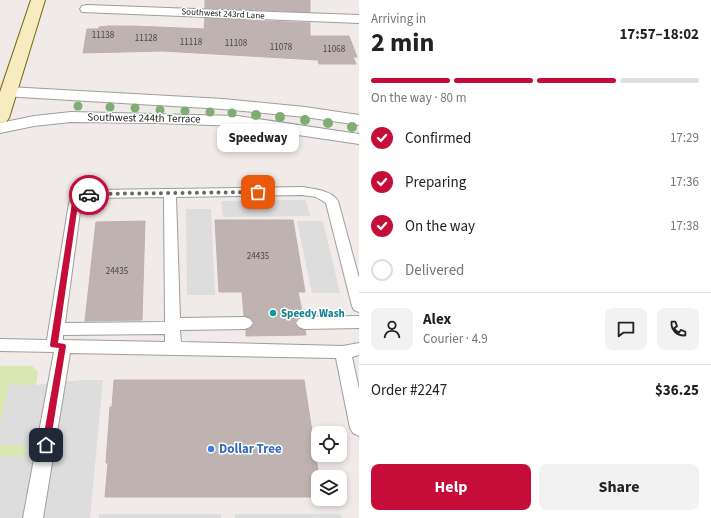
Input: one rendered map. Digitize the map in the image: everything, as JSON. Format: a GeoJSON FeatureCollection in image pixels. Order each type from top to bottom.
{"type":"FeatureCollection","features":[{"type":"Feature","properties":{"kind":"main road"},"geometry":{"type":"LineString","coordinates":[[0,118],[38,0]]}},
{"type":"Feature","properties":{"kind":"street","name":"Southwest 243rd Lane"},"geometry":{"type":"LineString","coordinates":[[87,9],[130,5],[359,19]]}},
{"type":"Feature","properties":{"kind":"street","name":"Southwest 244th Terrace"},"geometry":{"type":"LineString","coordinates":[[8,92],[56,93],[204,102],[295,111],[359,120]]}},
{"type":"Feature","properties":{"kind":"street","name":"Southwest 244th Terrace"},"geometry":{"type":"LineString","coordinates":[[0,128],[34,121],[71,117],[165,118],[238,122],[359,139]]}},
{"type":"Feature","properties":{"kind":"lane"},"geometry":{"type":"LineString","coordinates":[[33,518],[58,346],[56,329],[75,203],[81,197],[94,194],[302,191],[316,193],[327,197],[332,201],[359,306]]}},
{"type":"Feature","properties":{"kind":"lane"},"geometry":{"type":"LineString","coordinates":[[170,193],[173,347]]}},
{"type":"Feature","properties":{"kind":"lane"},"geometry":{"type":"LineString","coordinates":[[304,323],[359,322]]}},
{"type":"Feature","properties":{"kind":"lane"},"geometry":{"type":"LineString","coordinates":[[56,329],[245,323]]}},
{"type":"Feature","properties":{"kind":"lane"},"geometry":{"type":"LineString","coordinates":[[0,345],[173,347],[343,352],[359,349]]}},
{"type":"Feature","properties":{"kind":"lane"},"geometry":{"type":"LineString","coordinates":[[343,352],[359,428]]}},
{"type":"Feature","properties":{"kind":"green space"},"geometry":{"type":"Polygon","coordinates":[[[0,366],[32,366],[38,372],[36,385],[9,385],[0,425],[0,366]]]}},
{"type":"Feature","properties":{"kind":"green space"},"geometry":{"type":"Polygon","coordinates":[[[0,445],[25,445],[25,454],[22,456],[0,456],[0,445]]]}},
{"type":"Feature","properties":{"kind":"shaded area"},"geometry":{"type":"Polygon","coordinates":[[[306,200],[310,216],[223,217],[221,201],[306,200]]]}},
{"type":"Feature","properties":{"kind":"shaded area"},"geometry":{"type":"Polygon","coordinates":[[[186,209],[211,209],[215,295],[187,295],[186,209]]]}},
{"type":"Feature","properties":{"kind":"shaded area"},"geometry":{"type":"Polygon","coordinates":[[[297,221],[323,221],[340,293],[312,293],[297,221]]]}},
{"type":"Feature","properties":{"kind":"shaded area"},"geometry":{"type":"Polygon","coordinates":[[[81,380],[103,380],[90,518],[0,518],[0,456],[22,456],[25,454],[26,446],[0,445],[0,425],[9,385],[36,385],[81,380]]]}},
{"type":"Feature","properties":{"kind":"shaded area"},"geometry":{"type":"Polygon","coordinates":[[[99,514],[221,514],[221,518],[99,518],[99,514]]]}},
{"type":"Feature","properties":{"kind":"shaded area"},"geometry":{"type":"Polygon","coordinates":[[[235,514],[341,514],[342,518],[235,518],[235,514]]]}},
{"type":"Feature","properties":{"kind":"building"},"geometry":{"type":"Polygon","coordinates":[[[205,0],[310,0],[310,12],[205,8],[205,0]]]}},
{"type":"Feature","properties":{"kind":"building"},"geometry":{"type":"Polygon","coordinates":[[[205,18],[310,23],[310,36],[349,36],[357,57],[353,57],[356,64],[319,64],[318,60],[162,51],[83,53],[87,29],[99,29],[99,27],[108,26],[133,26],[204,29],[205,18]]]}},
{"type":"Feature","properties":{"kind":"building"},"geometry":{"type":"Polygon","coordinates":[[[215,220],[293,220],[305,292],[298,292],[303,316],[298,318],[294,323],[298,328],[305,330],[306,335],[246,336],[246,330],[251,328],[254,323],[251,318],[244,316],[242,292],[219,292],[215,220]]]}},
{"type":"Feature","properties":{"kind":"building"},"geometry":{"type":"Polygon","coordinates":[[[145,221],[142,320],[85,321],[96,222],[145,221]]]}},
{"type":"Feature","properties":{"kind":"building","name":"Dollar Tree"},"geometry":{"type":"Polygon","coordinates":[[[114,380],[304,380],[311,426],[311,462],[317,462],[318,470],[311,470],[311,497],[105,497],[110,407],[112,407],[114,380]]]}},
{"type":"Feature","properties":{"kind":"way so far"},"geometry":{"type":"LineString","coordinates":[[89,195],[258,192]]}},
{"type":"Feature","properties":{"kind":"place","name":"Speedway"},"geometry":{"type":"Point","coordinates":[258,192]}},
{"type":"Feature","properties":{"kind":"place","name":"Speedy Wash"},"geometry":{"type":"Point","coordinates":[273,313]}},
{"type":"Feature","properties":{"kind":"place","name":"Dollar Tree"},"geometry":{"type":"Point","coordinates":[211,449]}},
{"type":"Feature","properties":{"kind":"route"},"geometry":{"type":"LineString","coordinates":[[46,445],[63,346],[54,345],[75,203],[81,197],[89,195]]}}]}
